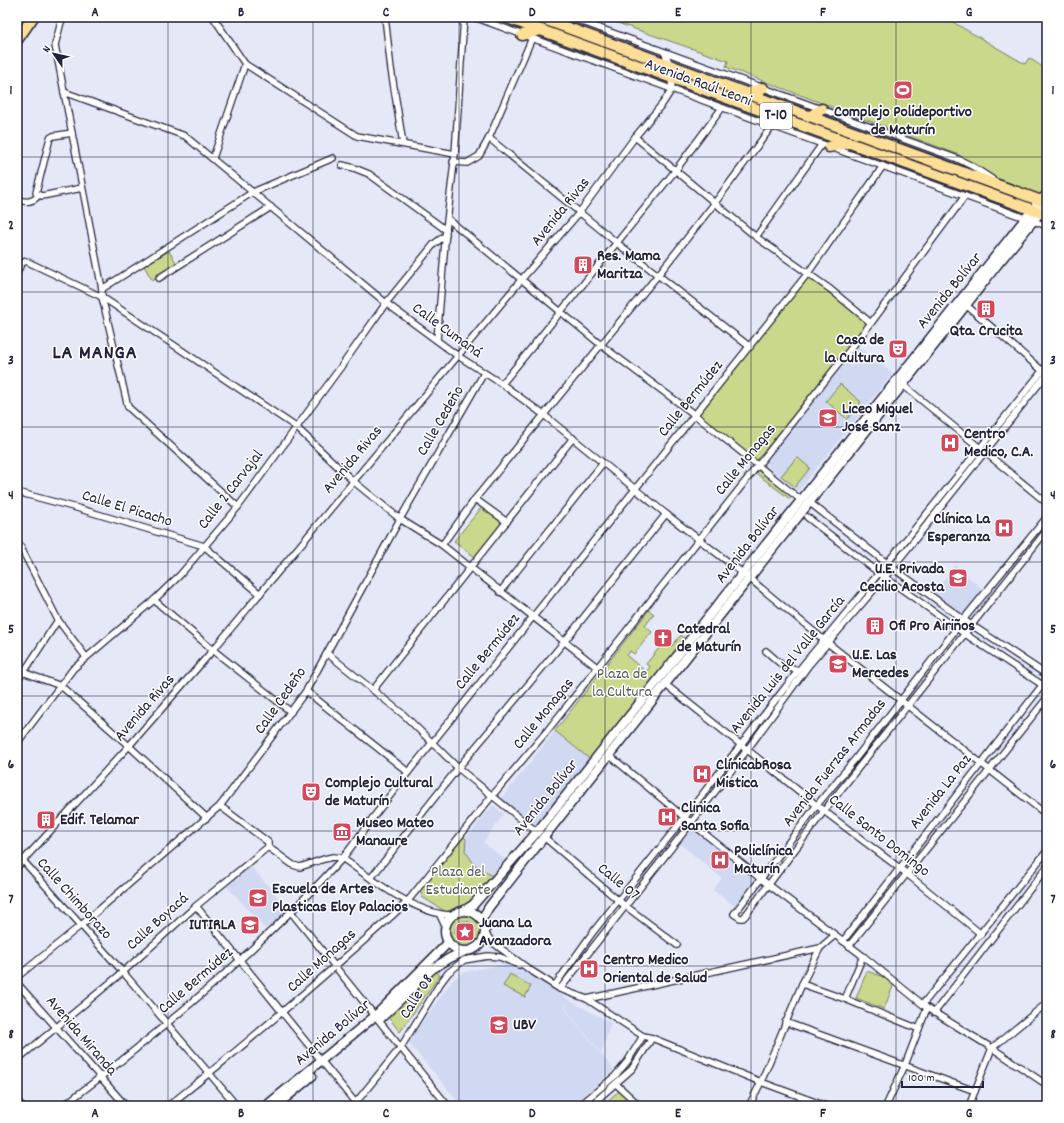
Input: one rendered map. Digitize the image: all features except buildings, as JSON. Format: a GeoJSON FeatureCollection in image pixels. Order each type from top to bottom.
{"type":"FeatureCollection","features":[{"type":"Feature","properties":{"kind":"highway"},"geometry":{"type":"LineString","coordinates":[[17,40],[33,17]]}},
{"type":"Feature","properties":{"kind":"highway","name":"Avenida Raúl Leoni"},"geometry":{"type":"LineString","coordinates":[[505,17],[1040,212]]}},
{"type":"Feature","properties":{"kind":"highway","name":"Avenida Raúl Leoni"},"geometry":{"type":"LineString","coordinates":[[538,17],[1045,202]]}},
{"type":"Feature","properties":{"kind":"highway"},"geometry":{"type":"LineString","coordinates":[[527,36],[542,30]]}},
{"type":"Feature","properties":{"kind":"highway","name":"T-10"},"geometry":{"type":"LineString","coordinates":[[748,93],[763,88]]}},
{"type":"Feature","properties":{"kind":"highway","name":"T-10"},"geometry":{"type":"LineString","coordinates":[[810,116],[822,109]]}},
{"type":"Feature","properties":{"kind":"highway"},"geometry":{"type":"LineString","coordinates":[[772,126],[781,118],[795,111]]}},
{"type":"Feature","properties":{"kind":"highway","name":"T-10"},"geometry":{"type":"LineString","coordinates":[[825,145],[849,143]]}},
{"type":"Feature","properties":{"kind":"street"},"geometry":{"type":"LineString","coordinates":[[65,17],[61,22],[55,45],[102,288],[102,297],[128,407],[238,507]]}},
{"type":"Feature","properties":{"kind":"street"},"geometry":{"type":"LineString","coordinates":[[213,17],[245,64],[356,136],[454,154]]}},
{"type":"Feature","properties":{"kind":"street"},"geometry":{"type":"LineString","coordinates":[[385,17],[391,69],[403,144]]}},
{"type":"Feature","properties":{"kind":"street"},"geometry":{"type":"LineString","coordinates":[[437,340],[454,154],[464,17]]}},
{"type":"Feature","properties":{"kind":"street","name":"Avenida Raúl Leoni"},"geometry":{"type":"LineString","coordinates":[[474,17],[1047,226]]}},
{"type":"Feature","properties":{"kind":"street","name":"Avenida Raúl Leoni"},"geometry":{"type":"LineString","coordinates":[[569,17],[581,19],[664,52],[967,163],[1002,186]]}},
{"type":"Feature","properties":{"kind":"street"},"geometry":{"type":"LineString","coordinates":[[453,162],[467,163],[479,156],[489,138],[527,36]]}},
{"type":"Feature","properties":{"kind":"street"},"geometry":{"type":"LineString","coordinates":[[664,52],[670,65],[672,89]]}},
{"type":"Feature","properties":{"kind":"street"},"geometry":{"type":"LineString","coordinates":[[213,158],[245,64]]}},
{"type":"Feature","properties":{"kind":"street","name":"Avenida Rivas"},"geometry":{"type":"LineString","coordinates":[[17,867],[129,746],[213,650],[579,212],[635,137],[663,103],[672,89]]}},
{"type":"Feature","properties":{"kind":"street","name":"Calle Cumaná"},"geometry":{"type":"LineString","coordinates":[[64,92],[185,136],[386,303],[458,356],[502,384],[544,415],[634,489],[1047,815]]}},
{"type":"Feature","properties":{"kind":"street"},"geometry":{"type":"LineString","coordinates":[[502,384],[675,171],[722,108]]}},
{"type":"Feature","properties":{"kind":"street"},"geometry":{"type":"LineString","coordinates":[[442,545],[475,499],[602,345],[714,204],[772,126]]}},
{"type":"Feature","properties":{"kind":"street"},"geometry":{"type":"LineString","coordinates":[[38,196],[36,193],[48,140],[53,136],[72,132]]}},
{"type":"Feature","properties":{"kind":"street"},"geometry":{"type":"LineString","coordinates":[[635,137],[714,204],[756,237],[808,273],[872,323]]}},
{"type":"Feature","properties":{"kind":"street"},"geometry":{"type":"LineString","coordinates":[[489,138],[617,243],[750,347]]}},
{"type":"Feature","properties":{"kind":"street"},"geometry":{"type":"LineString","coordinates":[[756,237],[825,145]]}},
{"type":"Feature","properties":{"kind":"street"},"geometry":{"type":"LineString","coordinates":[[102,288],[253,192],[333,158]]}},
{"type":"Feature","properties":{"kind":"street"},"geometry":{"type":"LineString","coordinates":[[342,165],[369,174],[446,232]]}},
{"type":"Feature","properties":{"kind":"street","name":"Calle Bermúdez"},"geometry":{"type":"LineString","coordinates":[[64,1106],[167,1023],[240,960],[291,912],[342,858],[408,772],[808,273],[884,166]]}},
{"type":"Feature","properties":{"kind":"street"},"geometry":{"type":"LineString","coordinates":[[17,200],[31,202],[38,196],[82,188]]}},
{"type":"Feature","properties":{"kind":"street","name":"Avenida Bolívar"},"geometry":{"type":"LineString","coordinates":[[482,919],[540,834],[1029,220],[1040,212],[1045,202],[1047,191]]}},
{"type":"Feature","properties":{"kind":"street","name":"Calle Monagas"},"geometry":{"type":"LineString","coordinates":[[168,1106],[282,1013],[406,902],[598,668],[872,323],[965,196]]}},
{"type":"Feature","properties":{"kind":"street"},"geometry":{"type":"LineString","coordinates":[[159,278],[272,207]]}},
{"type":"Feature","properties":{"kind":"street"},"geometry":{"type":"LineString","coordinates":[[448,219],[602,345],[695,415],[757,466],[1046,682]]}},
{"type":"Feature","properties":{"kind":"street","name":"Avenida Bolívar"},"geometry":{"type":"LineString","coordinates":[[805,501],[903,386],[997,265],[1029,220]]}},
{"type":"Feature","properties":{"kind":"street","name":"Calle 2 Carvajal"},"geometry":{"type":"LineString","coordinates":[[17,743],[73,669],[154,600],[180,575],[238,507],[386,303],[434,244],[446,232]]}},
{"type":"Feature","properties":{"kind":"street"},"geometry":{"type":"LineString","coordinates":[[17,273],[21,264],[26,261],[102,297],[296,428],[353,481],[400,519],[442,545],[598,668]]}},
{"type":"Feature","properties":{"kind":"street"},"geometry":{"type":"LineString","coordinates":[[966,305],[1046,373]]}},
{"type":"Feature","properties":{"kind":"street","name":"Avenida Luis del Valle García"},"geometry":{"type":"LineString","coordinates":[[560,989],[747,750],[879,573],[1046,373],[1047,365]]}},
{"type":"Feature","properties":{"kind":"street","name":"Calle Cedeño"},"geometry":{"type":"LineString","coordinates":[[17,977],[80,926],[220,806],[306,691],[328,654],[400,519],[484,373]]}},
{"type":"Feature","properties":{"kind":"street"},"geometry":{"type":"LineString","coordinates":[[903,386],[1047,503]]}},
{"type":"Feature","properties":{"kind":"street"},"geometry":{"type":"LineString","coordinates":[[373,690],[573,438]]}},
{"type":"Feature","properties":{"kind":"street","name":"Avenida Luis del Valle García"},"geometry":{"type":"LineString","coordinates":[[555,985],[593,932],[619,901],[798,671],[827,642],[893,568],[982,450]]}},
{"type":"Feature","properties":{"kind":"street"},"geometry":{"type":"LineString","coordinates":[[500,592],[603,463]]}},
{"type":"Feature","properties":{"kind":"street","name":"Calle El Picacho"},"geometry":{"type":"LineString","coordinates":[[17,492],[77,508],[204,546],[260,594]]}},
{"type":"Feature","properties":{"kind":"street"},"geometry":{"type":"LineString","coordinates":[[475,499],[507,522]]}},
{"type":"Feature","properties":{"kind":"street"},"geometry":{"type":"LineString","coordinates":[[372,878],[458,768],[564,642],[666,514]]}},
{"type":"Feature","properties":{"kind":"street"},"geometry":{"type":"LineString","coordinates":[[807,517],[879,573],[958,628],[1046,682]]}},
{"type":"Feature","properties":{"kind":"street","name":"Avenida Fuerzas Armadas"},"geometry":{"type":"LineString","coordinates":[[1047,517],[817,805],[734,914],[740,918],[743,918],[824,811],[1047,530]]}},
{"type":"Feature","properties":{"kind":"street"},"geometry":{"type":"LineString","coordinates":[[17,540],[58,620],[86,657]]}},
{"type":"Feature","properties":{"kind":"street","name":"Avenida Bolívar"},"geometry":{"type":"LineString","coordinates":[[466,910],[473,905],[540,834],[609,755],[666,685],[746,576]]}},
{"type":"Feature","properties":{"kind":"street"},"geometry":{"type":"LineString","coordinates":[[154,600],[213,650],[291,712]]}},
{"type":"Feature","properties":{"kind":"street"},"geometry":{"type":"LineString","coordinates":[[17,679],[24,672],[58,620]]}},
{"type":"Feature","properties":{"kind":"street"},"geometry":{"type":"LineString","coordinates":[[766,651],[782,665],[798,671]]}},
{"type":"Feature","properties":{"kind":"street","name":"Calle 07"},"geometry":{"type":"LineString","coordinates":[[328,654],[404,715],[458,768],[540,834],[619,901],[677,945]]}},
{"type":"Feature","properties":{"kind":"street"},"geometry":{"type":"LineString","coordinates":[[17,670],[61,686],[207,818]]}},
{"type":"Feature","properties":{"kind":"street","name":"Avenida La Paz"},"geometry":{"type":"LineString","coordinates":[[842,941],[980,763],[1046,682]]}},
{"type":"Feature","properties":{"kind":"street","name":"Calle Santo Domingo"},"geometry":{"type":"LineString","coordinates":[[666,685],[824,811],[899,867],[981,934]]}},
{"type":"Feature","properties":{"kind":"street"},"geometry":{"type":"LineString","coordinates":[[306,691],[408,772]]}},
{"type":"Feature","properties":{"kind":"street","name":"Avenida La Paz"},"geometry":{"type":"LineString","coordinates":[[849,946],[1047,698]]}},
{"type":"Feature","properties":{"kind":"street"},"geometry":{"type":"LineString","coordinates":[[609,755],[684,818],[863,956],[934,1013],[992,1048],[1047,1085]]}},
{"type":"Feature","properties":{"kind":"street"},"geometry":{"type":"LineString","coordinates":[[220,806],[268,842],[268,847],[293,865],[300,867],[333,857],[342,858],[406,902],[440,915],[452,915]]}},
{"type":"Feature","properties":{"kind":"street","name":"Calle Boyacá"},"geometry":{"type":"LineString","coordinates":[[17,1060],[123,972],[196,906],[268,847]]}},
{"type":"Feature","properties":{"kind":"street"},"geometry":{"type":"LineString","coordinates":[[886,1106],[905,1065],[919,1029],[925,1006],[1047,851]]}},
{"type":"Feature","properties":{"kind":"street","name":"Calle Chimborazo"},"geometry":{"type":"LineString","coordinates":[[17,854],[80,926],[123,972],[237,1106]]}},
{"type":"Feature","properties":{"kind":"street"},"geometry":{"type":"LineString","coordinates":[[934,1013],[1047,867]]}},
{"type":"Feature","properties":{"kind":"street"},"geometry":{"type":"LineString","coordinates":[[196,906],[323,1063],[355,1105]]}},
{"type":"Feature","properties":{"kind":"street"},"geometry":{"type":"LineString","coordinates":[[466,910],[482,919],[485,933],[484,939],[475,949],[463,952],[457,950],[448,943],[444,935],[447,920],[452,915],[466,910]]}},
{"type":"Feature","properties":{"kind":"street"},"geometry":{"type":"LineString","coordinates":[[291,912],[448,1106]]}},
{"type":"Feature","properties":{"kind":"street"},"geometry":{"type":"LineString","coordinates":[[440,915],[445,926]]}},
{"type":"Feature","properties":{"kind":"street"},"geometry":{"type":"LineString","coordinates":[[485,933],[492,942],[530,970],[560,989],[587,1000],[643,1036],[652,1038],[825,1106]]}},
{"type":"Feature","properties":{"kind":"street"},"geometry":{"type":"LineString","coordinates":[[749,1106],[762,1082],[785,1022],[820,948],[835,935]]}},
{"type":"Feature","properties":{"kind":"street","name":"Avenida Bolívar"},"geometry":{"type":"LineString","coordinates":[[377,1019],[448,943]]}},
{"type":"Feature","properties":{"kind":"street"},"geometry":{"type":"LineString","coordinates":[[587,1000],[820,948]]}},
{"type":"Feature","properties":{"kind":"street","name":"Avenida Bolívar"},"geometry":{"type":"LineString","coordinates":[[266,1106],[323,1063],[377,1019],[432,969],[463,952]]}},
{"type":"Feature","properties":{"kind":"street","name":"Calle 08"},"geometry":{"type":"LineString","coordinates":[[355,1105],[401,1047],[438,985],[448,973],[464,960],[488,956],[500,957],[515,962],[530,970]]}},
{"type":"Feature","properties":{"kind":"street"},"geometry":{"type":"LineString","coordinates":[[845,999],[863,956]]}},
{"type":"Feature","properties":{"kind":"street","name":"Avenida Miranda"},"geometry":{"type":"LineString","coordinates":[[17,983],[126,1106]]}},
{"type":"Feature","properties":{"kind":"street"},"geometry":{"type":"LineString","coordinates":[[802,984],[845,999],[919,1029]]}},
{"type":"Feature","properties":{"kind":"street"},"geometry":{"type":"LineString","coordinates":[[969,1106],[992,1048],[1047,1003]]}},
{"type":"Feature","properties":{"kind":"street"},"geometry":{"type":"LineString","coordinates":[[785,1022],[974,1091]]}},
{"type":"Feature","properties":{"kind":"street"},"geometry":{"type":"LineString","coordinates":[[579,1106],[615,1076],[627,1062],[643,1036]]}},
{"type":"Feature","properties":{"kind":"street"},"geometry":{"type":"LineString","coordinates":[[590,1106],[632,1069],[652,1038]]}},
{"type":"Feature","properties":{"kind":"street","name":"Avenida Bolívar"},"geometry":{"type":"LineString","coordinates":[[276,1106],[323,1063]]}},
{"type":"Feature","properties":{"kind":"street"},"geometry":{"type":"LineString","coordinates":[[616,1084],[640,1106]]}},
{"type":"Feature","properties":{"kind":"street"},"geometry":{"type":"LineString","coordinates":[[17,1100],[22,1106]]}},
{"type":"Feature","properties":{"kind":"shaded area","name":"Liceo Miguel José Sanz"},"geometry":{"type":"Polygon","coordinates":[[[857,346],[893,373],[798,491],[762,462],[857,346]]]}},
{"type":"Feature","properties":{"kind":"shaded area","name":"U.E. Privada Cecilio Acosta"},"geometry":{"type":"Polygon","coordinates":[[[955,565],[984,591],[965,615],[933,594],[955,565]]]}},
{"type":"Feature","properties":{"kind":"shaded area"},"geometry":{"type":"Polygon","coordinates":[[[555,731],[591,760],[536,826],[503,801],[502,798],[555,731]]]}},
{"type":"Feature","properties":{"kind":"shaded area"},"geometry":{"type":"Polygon","coordinates":[[[493,805],[504,814],[483,842],[504,859],[491,876],[475,865],[465,851],[467,837],[493,805]]]}},
{"type":"Feature","properties":{"kind":"shaded area","name":"Policlínica Maturín"},"geometry":{"type":"Polygon","coordinates":[[[695,823],[762,876],[737,908],[713,890],[722,878],[679,843],[695,823]]]}},
{"type":"Feature","properties":{"kind":"shaded area","name":"Escuela de Artes Plasticas Eloy Palacios"},"geometry":{"type":"Polygon","coordinates":[[[251,866],[289,911],[265,929],[227,886],[251,866]]]}},
{"type":"Feature","properties":{"kind":"shaded area","name":"UBV"},"geometry":{"type":"Polygon","coordinates":[[[506,964],[526,971],[569,1000],[564,1008],[614,1070],[571,1106],[462,1106],[408,1042],[452,981],[462,973],[506,964]]]}},
{"type":"Feature","properties":{"kind":"shaded area"},"geometry":{"type":"Polygon","coordinates":[[[569,1000],[611,1023],[601,1053],[565,1008],[569,1000]]]}},
{"type":"Feature","properties":{"kind":"green space","name":"Complejo Polideportivo de Maturín"},"geometry":{"type":"Polygon","coordinates":[[[600,17],[944,17],[1025,64],[1029,58],[1047,70],[1047,187],[1038,196],[1012,188],[957,154],[726,67],[728,61],[600,17]]]}},
{"type":"Feature","properties":{"kind":"green space"},"geometry":{"type":"Polygon","coordinates":[[[169,251],[177,264],[152,280],[144,266],[169,251]]]}},
{"type":"Feature","properties":{"kind":"green space"},"geometry":{"type":"Polygon","coordinates":[[[808,273],[871,323],[757,466],[695,415],[808,273]]]}},
{"type":"Feature","properties":{"kind":"green space"},"geometry":{"type":"Polygon","coordinates":[[[840,384],[861,402],[847,419],[826,401],[840,384]]]}},
{"type":"Feature","properties":{"kind":"green space"},"geometry":{"type":"Polygon","coordinates":[[[797,457],[810,468],[795,487],[781,476],[797,457]]]}},
{"type":"Feature","properties":{"kind":"green space"},"geometry":{"type":"Polygon","coordinates":[[[757,466],[793,494],[790,499],[753,471],[757,466]]]}},
{"type":"Feature","properties":{"kind":"green space"},"geometry":{"type":"Polygon","coordinates":[[[482,507],[503,524],[476,558],[454,541],[482,507]]]}},
{"type":"Feature","properties":{"kind":"green space","name":"Plaza de la Cultura"},"geometry":{"type":"Polygon","coordinates":[[[649,610],[654,614],[645,626],[652,632],[634,654],[630,651],[627,656],[646,672],[650,667],[646,664],[664,642],[672,646],[681,635],[688,641],[591,760],[555,731],[649,610]]]}},
{"type":"Feature","properties":{"kind":"green space","name":"Plaza del Estudiante"},"geometry":{"type":"Polygon","coordinates":[[[464,837],[466,839],[465,851],[475,865],[492,876],[469,903],[446,912],[422,897],[420,891],[464,837]]]}},
{"type":"Feature","properties":{"kind":"green space"},"geometry":{"type":"Polygon","coordinates":[[[463,914],[469,914],[478,919],[482,925],[482,937],[478,943],[469,948],[463,948],[454,943],[449,934],[449,928],[454,919],[463,914]]]}},
{"type":"Feature","properties":{"kind":"green space"},"geometry":{"type":"Polygon","coordinates":[[[867,971],[895,981],[884,1009],[856,998],[867,971]]]}},
{"type":"Feature","properties":{"kind":"green space"},"geometry":{"type":"Polygon","coordinates":[[[436,972],[440,975],[400,1032],[388,1017],[436,972]]]}},
{"type":"Feature","properties":{"kind":"green space"},"geometry":{"type":"Polygon","coordinates":[[[510,974],[531,986],[525,997],[503,986],[510,974]]]}},
{"type":"Feature","properties":{"kind":"green space"},"geometry":{"type":"Polygon","coordinates":[[[619,1091],[630,1101],[625,1106],[601,1106],[619,1091]]]}},
{"type":"Feature","properties":{"kind":"water"},"geometry":{"type":"Polygon","coordinates":[[[465,921],[472,924],[475,931],[472,938],[465,941],[458,938],[455,931],[458,924],[465,921]]]}},
{"type":"Feature","properties":{"kind":"waterway"},"geometry":{"type":"LineString","coordinates":[[892,572],[932,600]]}},
{"type":"Feature","properties":{"kind":"waterway"},"geometry":{"type":"LineString","coordinates":[[1009,653],[1045,678]]}},
{"type":"Feature","properties":{"kind":"place","name":"Complejo Polideportivo de Maturín"},"geometry":{"type":"Point","coordinates":[903,90]}},
{"type":"Feature","properties":{"kind":"place","name":"Res. Mama Maritza"},"geometry":{"type":"Point","coordinates":[583,265]}},
{"type":"Feature","properties":{"kind":"place","name":"Qta. Crucita"},"geometry":{"type":"Point","coordinates":[986,309]}},
{"type":"Feature","properties":{"kind":"place","name":"Casa de la Cultura"},"geometry":{"type":"Point","coordinates":[898,349]}},
{"type":"Feature","properties":{"kind":"place","name":"Liceo Miguel José Sanz"},"geometry":{"type":"Point","coordinates":[828,418]}},
{"type":"Feature","properties":{"kind":"place","name":"Centro Medico, C.A."},"geometry":{"type":"Point","coordinates":[950,443]}},
{"type":"Feature","properties":{"kind":"place","name":"Clínica La Esperanza"},"geometry":{"type":"Point","coordinates":[1004,528]}},
{"type":"Feature","properties":{"kind":"place","name":"U.E. Privada Cecilio Acosta"},"geometry":{"type":"Point","coordinates":[958,578]}},
{"type":"Feature","properties":{"kind":"place","name":"Ofi Pro Airiños"},"geometry":{"type":"Point","coordinates":[875,626]}},
{"type":"Feature","properties":{"kind":"place","name":"Catedral de Maturín"},"geometry":{"type":"Point","coordinates":[663,638]}},
{"type":"Feature","properties":{"kind":"place","name":"U.E. Las Mercedes"},"geometry":{"type":"Point","coordinates":[838,664]}},
{"type":"Feature","properties":{"kind":"place","name":"ClínicabRosa Mistica"},"geometry":{"type":"Point","coordinates":[702,774]}},
{"type":"Feature","properties":{"kind":"place","name":"Complejo Cultural de Maturín"},"geometry":{"type":"Point","coordinates":[311,792]}},
{"type":"Feature","properties":{"kind":"place","name":"Clinica Santa Sofia"},"geometry":{"type":"Point","coordinates":[667,817]}},
{"type":"Feature","properties":{"kind":"place","name":"Edif. Telamar"},"geometry":{"type":"Point","coordinates":[46,820]}},
{"type":"Feature","properties":{"kind":"place","name":"Museo Mateo Manaure"},"geometry":{"type":"Point","coordinates":[342,832]}},
{"type":"Feature","properties":{"kind":"place","name":"Policlínica Maturín"},"geometry":{"type":"Point","coordinates":[720,860]}},
{"type":"Feature","properties":{"kind":"place","name":"Escuela de Artes Plasticas Eloy Palacios"},"geometry":{"type":"Point","coordinates":[258,898]}},
{"type":"Feature","properties":{"kind":"place","name":"IUTIRLA"},"geometry":{"type":"Point","coordinates":[250,925]}},
{"type":"Feature","properties":{"kind":"place","name":"Juana La Avanzadora"},"geometry":{"type":"Point","coordinates":[465,932]}},
{"type":"Feature","properties":{"kind":"place","name":"Centro Medico Oriental de Salud"},"geometry":{"type":"Point","coordinates":[589,969]}},
{"type":"Feature","properties":{"kind":"place","name":"UBV"},"geometry":{"type":"Point","coordinates":[499,1025]}},
{"type":"Feature","properties":{"kind":"district","name":"LA MANGA"},"geometry":{"type":"Point","coordinates":[95,354]}}]}
